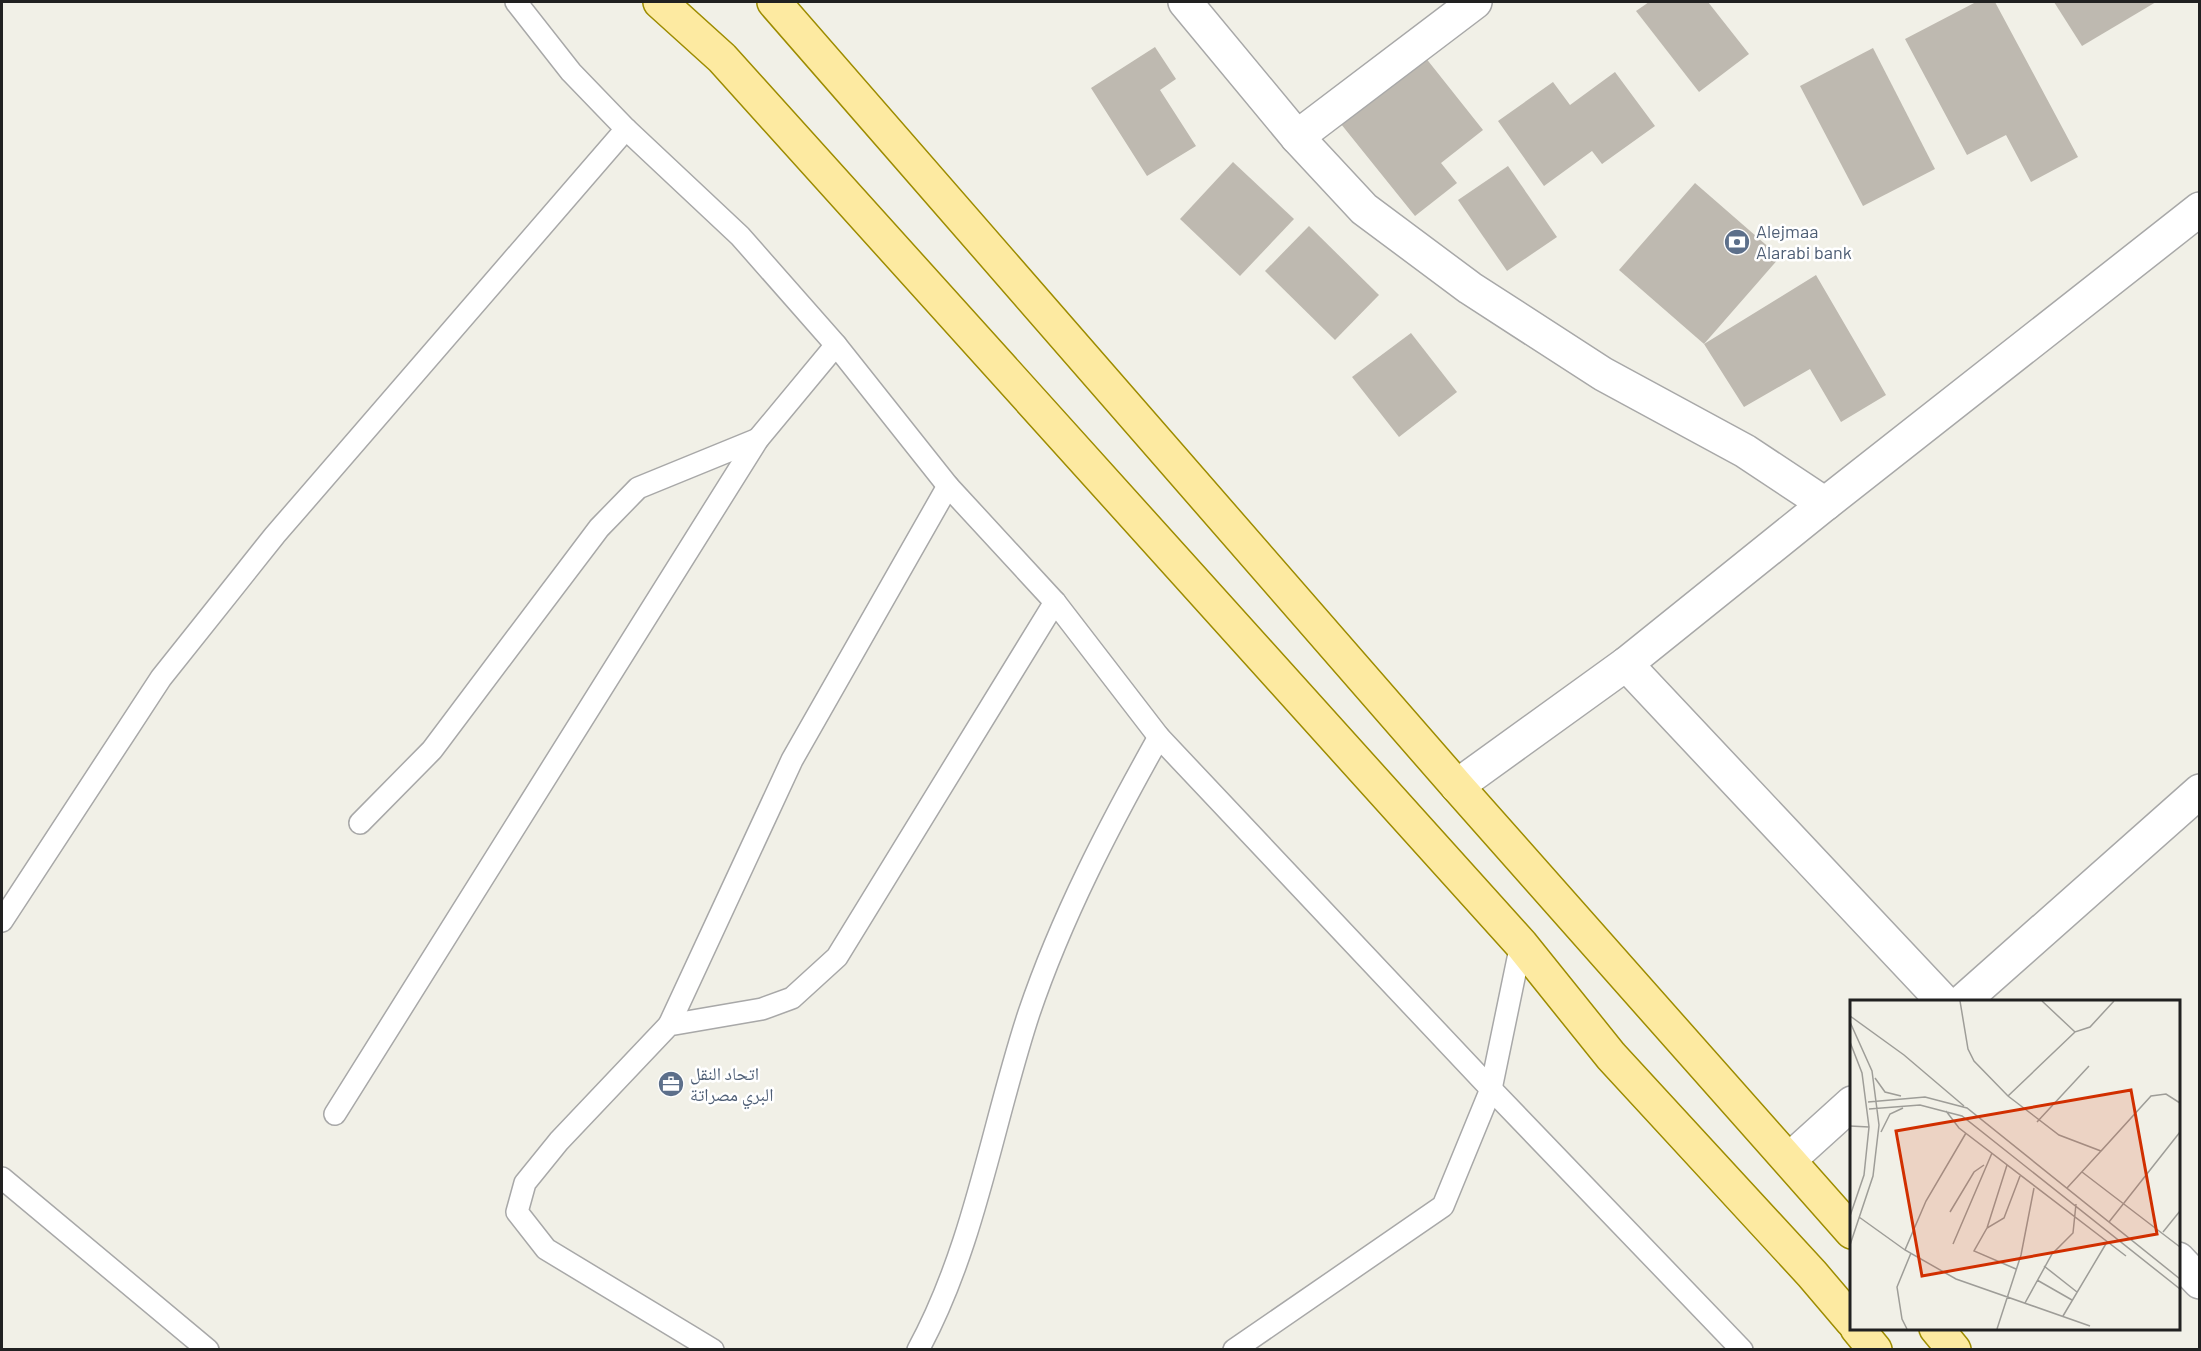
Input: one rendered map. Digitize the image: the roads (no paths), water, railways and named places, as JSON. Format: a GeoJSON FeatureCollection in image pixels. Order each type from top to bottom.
{"type":"FeatureCollection","features":[{"type":"Feature","properties":{"kind":"main road"},"geometry":{"type":"LineString","coordinates":[[660,2],[730,67],[1521,944],[1611,1056],[1812,1274],[1850,1320]]}},
{"type":"Feature","properties":{"kind":"main road"},"geometry":{"type":"LineString","coordinates":[[774,2],[1457,786],[1850,1231]]}},
{"type":"Feature","properties":{"kind":"main road"},"geometry":{"type":"LineString","coordinates":[[1858,1330],[1875,1350]]}},
{"type":"Feature","properties":{"kind":"main road"},"geometry":{"type":"LineString","coordinates":[[1937,1330],[1954,1350]]}},
{"type":"Feature","properties":{"kind":"street"},"geometry":{"type":"LineString","coordinates":[[1185,2],[1296,137],[1364,209],[1470,288],[1603,374],[1745,451],[1825,504]]}},
{"type":"Feature","properties":{"kind":"street"},"geometry":{"type":"LineString","coordinates":[[1296,137],[1475,2]]}},
{"type":"Feature","properties":{"kind":"street"},"geometry":{"type":"LineString","coordinates":[[1457,786],[1626,664],[2199,209]]}},
{"type":"Feature","properties":{"kind":"street"},"geometry":{"type":"LineString","coordinates":[[1626,664],[1942,1000]]}},
{"type":"Feature","properties":{"kind":"street"},"geometry":{"type":"LineString","coordinates":[[1964,1000],[2199,791]]}},
{"type":"Feature","properties":{"kind":"street"},"geometry":{"type":"LineString","coordinates":[[1789,1160],[1850,1103]]}},
{"type":"Feature","properties":{"kind":"street"},"geometry":{"type":"LineString","coordinates":[[2180,1261],[2199,1282]]}},
{"type":"Feature","properties":{"kind":"lane"},"geometry":{"type":"LineString","coordinates":[[516,2],[572,72],[626,129],[740,236],[836,345],[948,486],[1054,602],[1159,737],[1739,1348]]}},
{"type":"Feature","properties":{"kind":"lane"},"geometry":{"type":"LineString","coordinates":[[2,921],[160,678],[275,536],[626,129]]}},
{"type":"Feature","properties":{"kind":"lane"},"geometry":{"type":"LineString","coordinates":[[335,1114],[758,439],[836,345]]}},
{"type":"Feature","properties":{"kind":"lane"},"geometry":{"type":"LineString","coordinates":[[360,823],[432,750],[599,528],[638,489],[758,439]]}},
{"type":"Feature","properties":{"kind":"lane"},"geometry":{"type":"LineString","coordinates":[[713,1350],[546,1249],[517,1212],[525,1183],[559,1141],[669,1024],[792,760],[948,486]]}},
{"type":"Feature","properties":{"kind":"lane"},"geometry":{"type":"LineString","coordinates":[[669,1024],[762,1009],[792,998],[837,957],[1054,602]]}},
{"type":"Feature","properties":{"kind":"lane"},"geometry":{"type":"LineString","coordinates":[[918,1350],[935,1317],[972,1216],[1029,1013],[1085,874],[1159,737]]}},
{"type":"Feature","properties":{"kind":"lane"},"geometry":{"type":"LineString","coordinates":[[1234,1350],[1443,1206],[1491,1089],[1521,944]]}},
{"type":"Feature","properties":{"kind":"lane"},"geometry":{"type":"LineString","coordinates":[[2,1178],[208,1350]]}},
{"type":"Feature","properties":{"kind":"place","name":"Alejmaa Alarabi bank"},"geometry":{"type":"Point","coordinates":[1737,242]}},
{"type":"Feature","properties":{"kind":"place","name":"اتحاد النقل البري مصراتة"},"geometry":{"type":"Point","coordinates":[671,1084]}}]}
